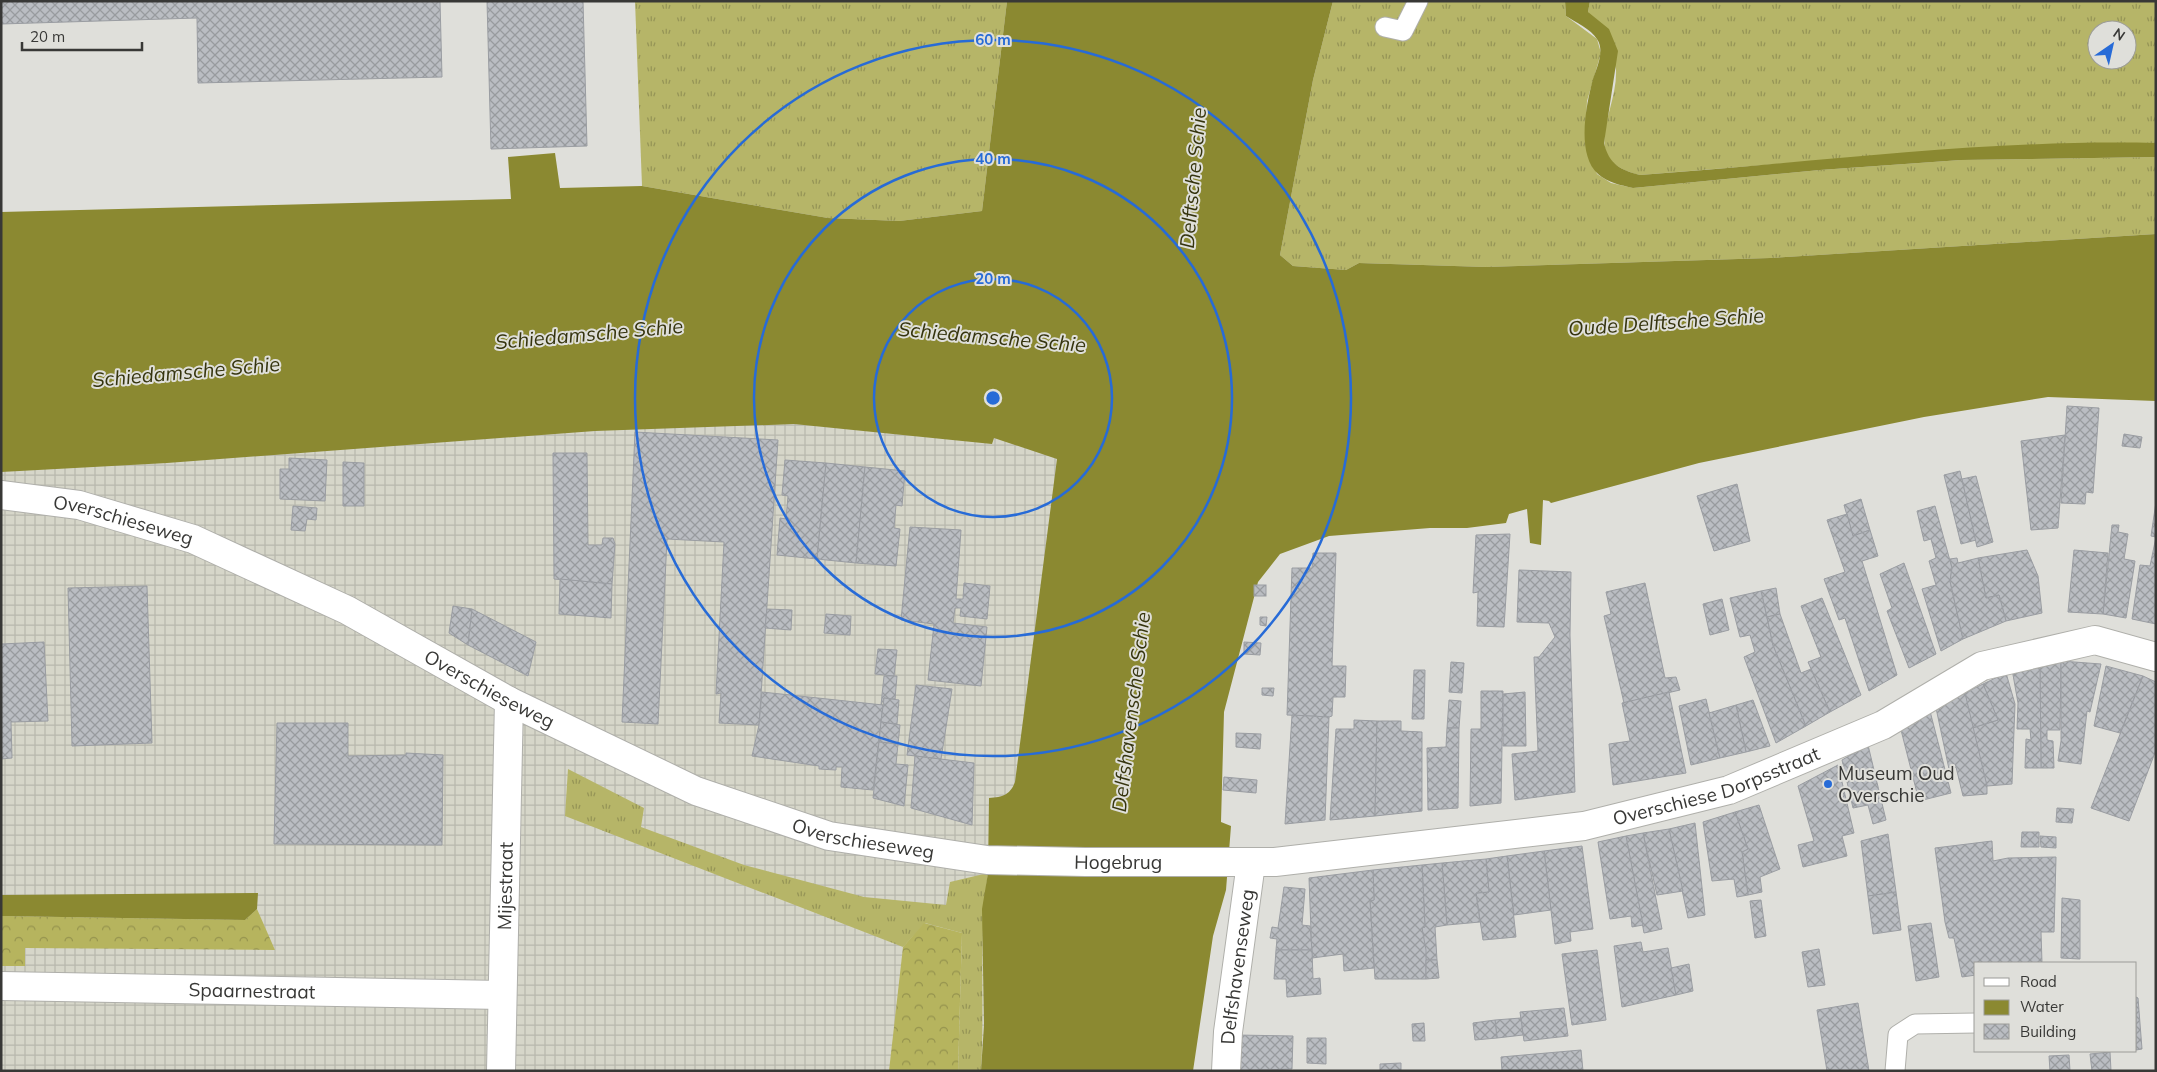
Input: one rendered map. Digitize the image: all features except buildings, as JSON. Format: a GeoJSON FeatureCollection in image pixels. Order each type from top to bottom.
{"type":"FeatureCollection","features":[{"type":"Feature","properties":{"kind":"street","name":"Overschieseweg"},"geometry":{"type":"LineString","coordinates":[[1,494],[79,506],[194,539],[347,610],[510,701],[696,790],[829,836],[987,860]]}},
{"type":"Feature","properties":{"kind":"street","name":"Overschiese Dorpsstraat"},"geometry":{"type":"LineString","coordinates":[[1240,863],[1584,826],[1729,790],[1883,725],[1982,666],[2095,640],[2156,657]]}},
{"type":"Feature","properties":{"kind":"street","name":"Mijestraat"},"geometry":{"type":"LineString","coordinates":[[502,1071],[502,995],[510,701]]}},
{"type":"Feature","properties":{"kind":"street","name":"Hogebrug"},"geometry":{"type":"LineString","coordinates":[[987,860],[1240,863]]}},
{"type":"Feature","properties":{"kind":"street","name":"Delfshavenseweg"},"geometry":{"type":"LineString","coordinates":[[1226,1071],[1240,863]]}},
{"type":"Feature","properties":{"kind":"street","name":"Spaarnestraat"},"geometry":{"type":"LineString","coordinates":[[1,986],[502,995]]}},
{"type":"Feature","properties":{"kind":"lane"},"geometry":{"type":"LineString","coordinates":[[1385,27],[1403,31],[1418,1]]}},
{"type":"Feature","properties":{"kind":"lane"},"geometry":{"type":"LineString","coordinates":[[1895,1071],[1898,1034],[1915,1024],[1974,1023]]}},
{"type":"Feature","properties":{"kind":"shaded area"},"geometry":{"type":"Polygon","coordinates":[[[694,362],[1096,433],[1047,1071],[1,1071],[1,414],[694,362]]]}},
{"type":"Feature","properties":{"kind":"green space"},"geometry":{"type":"Polygon","coordinates":[[[635,1],[1007,1],[982,211],[899,221],[828,218],[642,186],[635,1]]]}},
{"type":"Feature","properties":{"kind":"green space"},"geometry":{"type":"Polygon","coordinates":[[[1333,1],[1565,1],[1566,16],[1597,39],[1601,53],[1587,101],[1585,138],[1597,174],[1611,183],[1633,188],[1820,170],[1961,160],[2156,157],[2156,234],[1770,258],[1486,267],[1359,263],[1346,270],[1293,266],[1280,255],[1313,80],[1333,1]]]}},
{"type":"Feature","properties":{"kind":"green space"},"geometry":{"type":"Polygon","coordinates":[[[1590,1],[2156,1],[2156,143],[1990,147],[1640,175],[1621,168],[1610,158],[1605,147],[1605,133],[1615,86],[1616,70],[1588,12],[1590,1]]]}},
{"type":"Feature","properties":{"kind":"green space"},"geometry":{"type":"Polygon","coordinates":[[[568,769],[644,808],[641,827],[744,865],[864,897],[946,905],[950,882],[988,873],[982,947],[981,1071],[958,1071],[962,933],[925,923],[903,947],[565,816],[568,769]]]}},
{"type":"Feature","properties":{"kind":"green space"},"geometry":{"type":"Polygon","coordinates":[[[257,909],[275,950],[25,948],[25,966],[1,966],[1,916],[245,920],[257,909]]]}},
{"type":"Feature","properties":{"kind":"green space"},"geometry":{"type":"Polygon","coordinates":[[[924,923],[962,933],[958,1071],[889,1071],[903,947],[924,923]]]}},
{"type":"Feature","properties":{"kind":"water"},"geometry":{"type":"Polygon","coordinates":[[[1007,1],[1333,1],[1313,80],[1280,255],[1293,266],[1346,270],[1359,263],[1486,267],[1770,258],[2156,234],[2156,401],[2048,397],[1924,417],[1699,463],[1551,503],[1543,500],[1541,545],[1530,543],[1527,509],[1509,514],[1506,523],[1467,528],[1430,528],[1329,536],[1280,554],[1258,582],[1224,712],[1221,822],[1231,826],[1226,890],[1213,936],[1193,1071],[981,1071],[984,1025],[982,909],[988,873],[989,798],[1005,795],[1011,790],[1015,782],[1057,459],[994,438],[992,444],[794,424],[595,431],[167,463],[1,472],[1,212],[511,199],[508,157],[555,153],[560,188],[642,186],[828,218],[899,221],[982,211],[1007,1]]]}},
{"type":"Feature","properties":{"kind":"water"},"geometry":{"type":"Polygon","coordinates":[[[1565,1],[1590,1],[1588,12],[1609,29],[1618,51],[1604,143],[1609,156],[1616,165],[1640,175],[1897,153],[2026,145],[2156,143],[2156,157],[1961,160],[1820,170],[1633,188],[1619,185],[1606,180],[1598,174],[1591,165],[1587,154],[1585,142],[1586,115],[1590,90],[1600,59],[1600,49],[1597,39],[1591,32],[1566,16],[1565,1]]]}},
{"type":"Feature","properties":{"kind":"water"},"geometry":{"type":"Polygon","coordinates":[[[258,893],[257,909],[245,920],[1,916],[1,895],[258,893]]]}},
{"type":"Feature","properties":{"kind":"place","name":"Museum Oud Overschie"},"geometry":{"type":"Point","coordinates":[1828,784]}},
{"type":"Feature","properties":{"kind":"water label","name":"Delftsche Schie"},"geometry":{"type":"Point","coordinates":[1193,178]}},
{"type":"Feature","properties":{"kind":"water label","name":"Oude Delftsche Schie"},"geometry":{"type":"Point","coordinates":[1666,322]}},
{"type":"Feature","properties":{"kind":"water label","name":"Schiedamsche Schie"},"geometry":{"type":"Point","coordinates":[589,334]}},
{"type":"Feature","properties":{"kind":"water label","name":"Schiedamsche Schie"},"geometry":{"type":"Point","coordinates":[992,337]}},
{"type":"Feature","properties":{"kind":"water label","name":"Schiedamsche Schie"},"geometry":{"type":"Point","coordinates":[186,372]}},
{"type":"Feature","properties":{"kind":"water label","name":"Delfshavensche Schie"},"geometry":{"type":"Point","coordinates":[1131,712]}}]}
